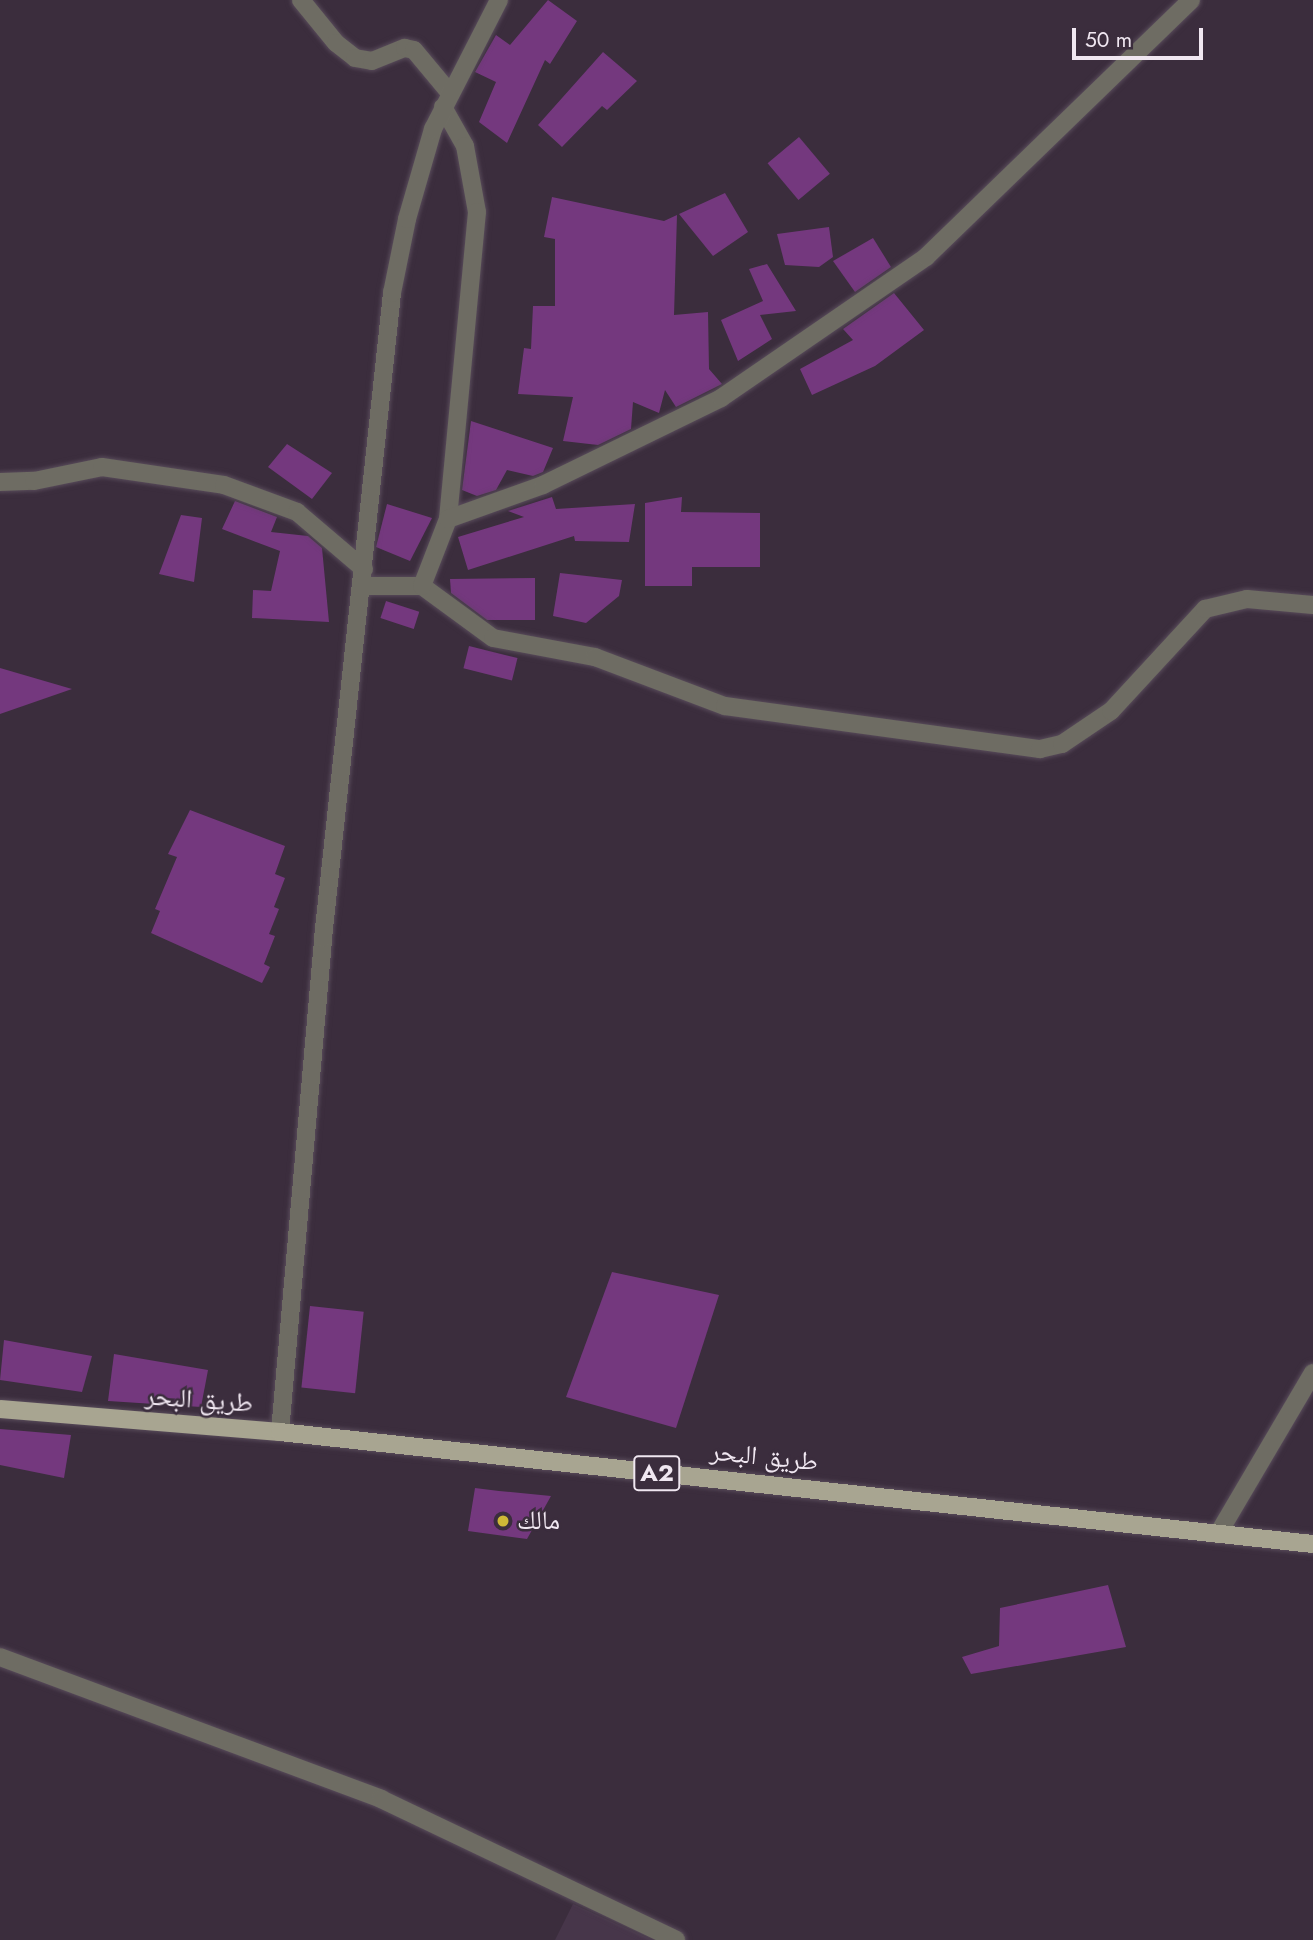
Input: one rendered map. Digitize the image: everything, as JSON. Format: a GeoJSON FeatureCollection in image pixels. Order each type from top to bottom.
{"type":"FeatureCollection","features":[{"type":"Feature","properties":{"kind":"main road","name":"طريق البحر"},"geometry":{"type":"LineString","coordinates":[[0,1409],[280,1432],[1313,1544]]}},
{"type":"Feature","properties":{"kind":"street"},"geometry":{"type":"LineString","coordinates":[[301,0],[336,43],[355,58],[372,61],[405,47],[414,50],[446,100],[465,146],[477,212],[448,519],[422,586]]}},
{"type":"Feature","properties":{"kind":"street"},"geometry":{"type":"LineString","coordinates":[[280,1432],[314,1027],[392,293],[416,183],[446,100],[499,0]]}},
{"type":"Feature","properties":{"kind":"street"},"geometry":{"type":"LineString","coordinates":[[448,519],[510,499],[630,443],[721,398],[784,357],[942,245],[1191,0]]}},
{"type":"Feature","properties":{"kind":"street"},"geometry":{"type":"LineString","coordinates":[[0,482],[49,478],[102,467],[224,485],[297,512],[363,577],[422,586],[492,638],[595,657],[725,706],[1040,749],[1062,744],[1105,717],[1205,609],[1247,599],[1313,605]]}},
{"type":"Feature","properties":{"kind":"street"},"geometry":{"type":"LineString","coordinates":[[1218,1534],[1313,1373]]}},
{"type":"Feature","properties":{"kind":"street"},"geometry":{"type":"LineString","coordinates":[[0,1657],[381,1799],[676,1940]]}},
{"type":"Feature","properties":{"kind":"shaded area"},"geometry":{"type":"Polygon","coordinates":[[[573,1904],[652,1940],[555,1940],[573,1904]]]}},
{"type":"Feature","properties":{"kind":"building"},"geometry":{"type":"Polygon","coordinates":[[[548,0],[577,21],[550,64],[545,60],[507,143],[479,122],[496,82],[475,72],[496,35],[510,45],[548,0]]]}},
{"type":"Feature","properties":{"kind":"building"},"geometry":{"type":"Polygon","coordinates":[[[603,52],[637,81],[607,110],[602,106],[562,147],[538,125],[603,52]]]}},
{"type":"Feature","properties":{"kind":"building"},"geometry":{"type":"Polygon","coordinates":[[[799,137],[830,174],[798,200],[768,163],[799,137]]]}},
{"type":"Feature","properties":{"kind":"building"},"geometry":{"type":"Polygon","coordinates":[[[725,193],[748,232],[713,256],[679,214],[725,193]]]}},
{"type":"Feature","properties":{"kind":"building"},"geometry":{"type":"Polygon","coordinates":[[[552,197],[664,221],[677,215],[674,315],[708,312],[709,369],[722,384],[676,407],[665,390],[659,413],[633,402],[631,429],[598,445],[563,441],[573,397],[518,394],[524,348],[531,349],[533,306],[555,306],[555,239],[544,237],[552,197]]]}},
{"type":"Feature","properties":{"kind":"building"},"geometry":{"type":"Polygon","coordinates":[[[829,227],[833,257],[819,267],[785,265],[777,234],[829,227]]]}},
{"type":"Feature","properties":{"kind":"building"},"geometry":{"type":"Polygon","coordinates":[[[873,238],[891,267],[855,292],[833,261],[873,238]]]}},
{"type":"Feature","properties":{"kind":"building"},"geometry":{"type":"Polygon","coordinates":[[[767,264],[796,311],[760,315],[772,339],[738,361],[721,320],[763,301],[749,269],[767,264]]]}},
{"type":"Feature","properties":{"kind":"building"},"geometry":{"type":"Polygon","coordinates":[[[894,293],[924,330],[875,366],[812,395],[800,369],[853,340],[843,329],[894,293]]]}},
{"type":"Feature","properties":{"kind":"building"},"geometry":{"type":"Polygon","coordinates":[[[471,421],[553,448],[543,472],[533,476],[507,470],[496,490],[477,496],[462,490],[471,421]]]}},
{"type":"Feature","properties":{"kind":"building"},"geometry":{"type":"Polygon","coordinates":[[[287,444],[332,473],[312,499],[268,467],[287,444]]]}},
{"type":"Feature","properties":{"kind":"building"},"geometry":{"type":"Polygon","coordinates":[[[552,497],[556,509],[635,504],[629,542],[575,541],[574,536],[468,570],[458,537],[524,517],[508,511],[552,497]]]}},
{"type":"Feature","properties":{"kind":"building"},"geometry":{"type":"Polygon","coordinates":[[[682,497],[681,512],[760,513],[760,567],[692,567],[692,586],[645,586],[645,503],[682,497]]]}},
{"type":"Feature","properties":{"kind":"building"},"geometry":{"type":"Polygon","coordinates":[[[235,501],[277,517],[271,532],[308,536],[322,548],[329,622],[252,618],[253,590],[271,591],[280,551],[222,529],[235,501]]]}},
{"type":"Feature","properties":{"kind":"building"},"geometry":{"type":"Polygon","coordinates":[[[387,504],[432,518],[410,561],[376,547],[387,504]]]}},
{"type":"Feature","properties":{"kind":"building"},"geometry":{"type":"Polygon","coordinates":[[[181,515],[202,518],[194,582],[159,574],[181,515]]]}},
{"type":"Feature","properties":{"kind":"building"},"geometry":{"type":"Polygon","coordinates":[[[560,573],[622,580],[619,596],[586,623],[553,616],[560,573]]]}},
{"type":"Feature","properties":{"kind":"building"},"geometry":{"type":"Polygon","coordinates":[[[535,578],[535,620],[487,620],[451,593],[450,579],[535,578]]]}},
{"type":"Feature","properties":{"kind":"building"},"geometry":{"type":"Polygon","coordinates":[[[386,601],[419,612],[414,629],[380,618],[386,601]]]}},
{"type":"Feature","properties":{"kind":"building"},"geometry":{"type":"Polygon","coordinates":[[[469,646],[518,658],[512,680],[463,668],[469,646]]]}},
{"type":"Feature","properties":{"kind":"building"},"geometry":{"type":"Polygon","coordinates":[[[0,668],[72,689],[0,714],[0,668]]]}},
{"type":"Feature","properties":{"kind":"building"},"geometry":{"type":"Polygon","coordinates":[[[190,810],[285,846],[275,874],[285,878],[274,907],[279,909],[269,934],[275,936],[264,964],[270,967],[262,983],[151,933],[160,911],[155,909],[177,857],[168,854],[190,810]]]}},
{"type":"Feature","properties":{"kind":"building"},"geometry":{"type":"Polygon","coordinates":[[[612,1272],[719,1295],[676,1428],[566,1397],[612,1272]]]}},
{"type":"Feature","properties":{"kind":"building"},"geometry":{"type":"Polygon","coordinates":[[[310,1306],[364,1312],[355,1393],[301,1388],[310,1306]]]}},
{"type":"Feature","properties":{"kind":"building"},"geometry":{"type":"Polygon","coordinates":[[[4,1340],[92,1356],[82,1392],[0,1380],[4,1340]]]}},
{"type":"Feature","properties":{"kind":"building"},"geometry":{"type":"Polygon","coordinates":[[[114,1354],[208,1370],[201,1407],[108,1401],[114,1354]]]}},
{"type":"Feature","properties":{"kind":"building"},"geometry":{"type":"Polygon","coordinates":[[[0,1429],[71,1435],[64,1478],[0,1465],[0,1429]]]}},
{"type":"Feature","properties":{"kind":"building","name":"مالك"},"geometry":{"type":"Polygon","coordinates":[[[475,1488],[551,1496],[527,1539],[468,1531],[475,1488]]]}},
{"type":"Feature","properties":{"kind":"building"},"geometry":{"type":"Polygon","coordinates":[[[1108,1585],[1126,1647],[971,1674],[962,1657],[999,1646],[1000,1608],[1108,1585]]]}},
{"type":"Feature","properties":{"kind":"place","name":"مالك"},"geometry":{"type":"Point","coordinates":[503,1521]}}]}
